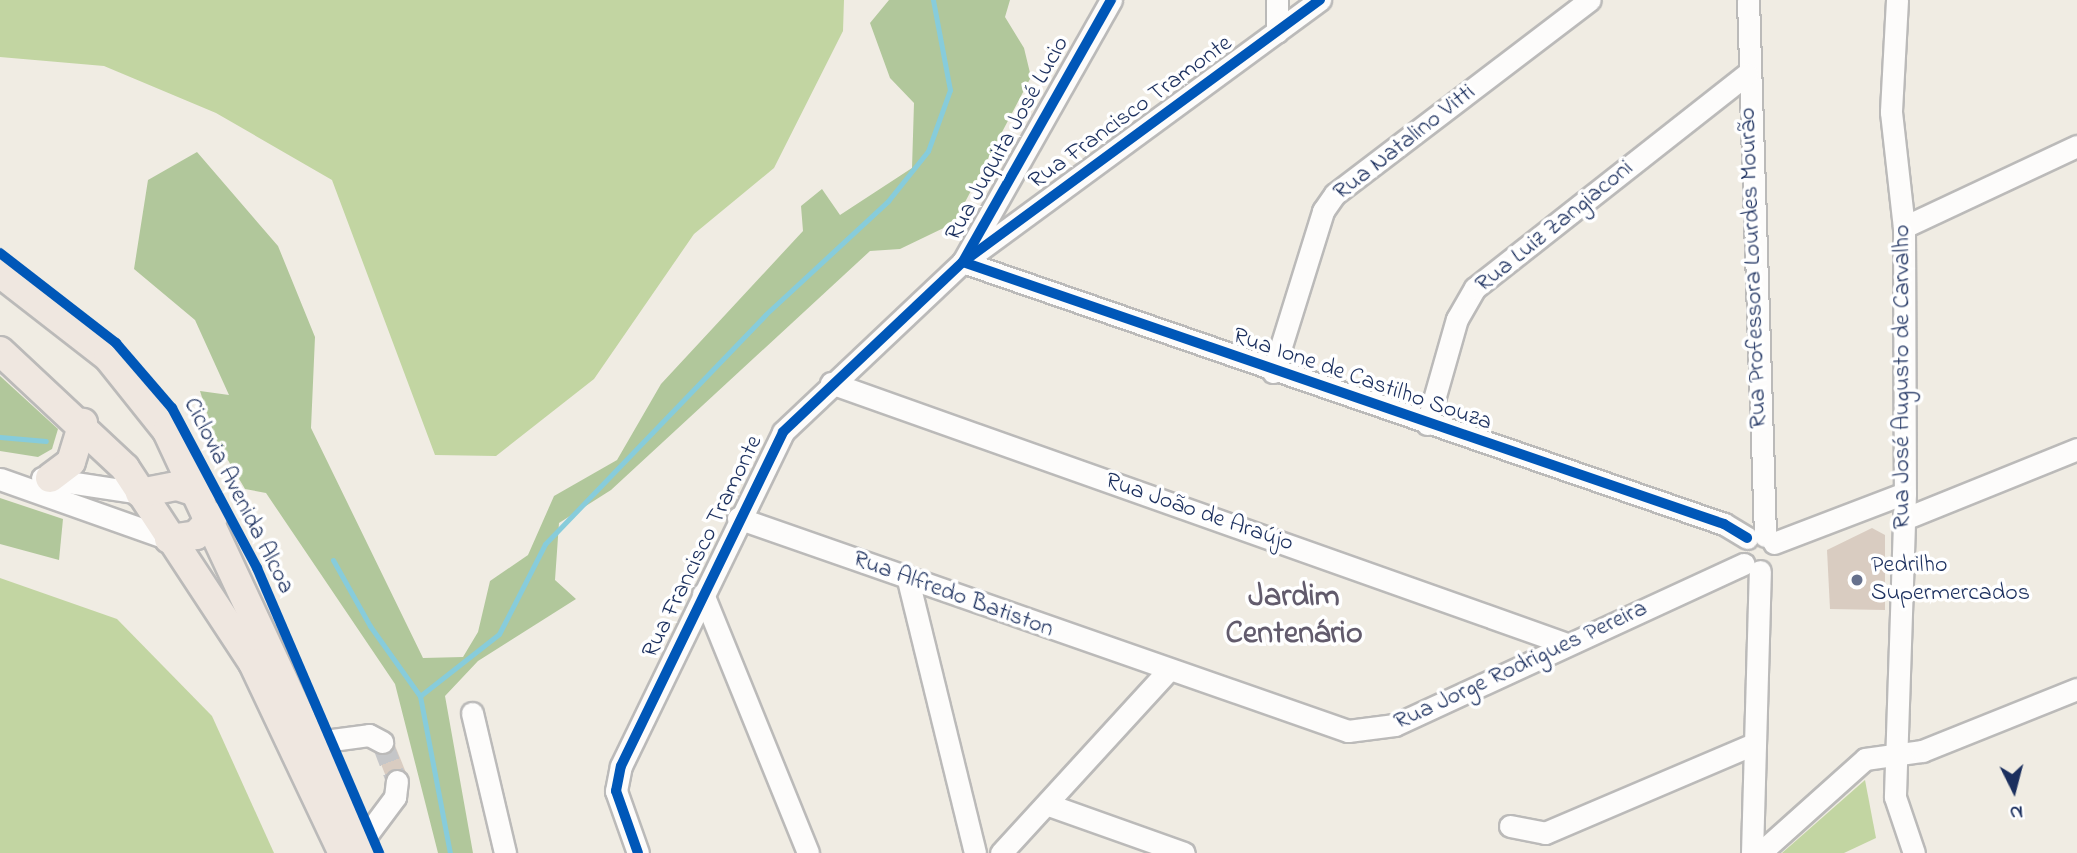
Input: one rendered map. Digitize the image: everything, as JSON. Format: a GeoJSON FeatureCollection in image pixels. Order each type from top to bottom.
{"type":"FeatureCollection","features":[{"type":"Feature","properties":{"kind":"main road"},"geometry":{"type":"LineString","coordinates":[[0,273],[108,358],[167,431],[207,505],[317,742],[356,850]]}},
{"type":"Feature","properties":{"kind":"main road"},"geometry":{"type":"LineString","coordinates":[[0,351],[83,423],[140,493],[253,663],[356,850]]}},
{"type":"Feature","properties":{"kind":"main road"},"geometry":{"type":"LineString","coordinates":[[50,478],[71,463],[83,423]]}},
{"type":"Feature","properties":{"kind":"main road"},"geometry":{"type":"LineString","coordinates":[[140,493],[177,486],[207,505]]}},
{"type":"Feature","properties":{"kind":"main road"},"geometry":{"type":"LineString","coordinates":[[169,540],[196,535],[207,505]]}},
{"type":"Feature","properties":{"kind":"street","name":"Rua Juquita José Lucio"},"geometry":{"type":"LineString","coordinates":[[963,262],[1111,0]]}},
{"type":"Feature","properties":{"kind":"street"},"geometry":{"type":"LineString","coordinates":[[1277,0],[1277,32]]}},
{"type":"Feature","properties":{"kind":"street","name":"Rua Francisco Tramonte"},"geometry":{"type":"LineString","coordinates":[[638,853],[616,791],[621,766],[738,518],[783,432],[831,383],[963,262],[1320,0]]}},
{"type":"Feature","properties":{"kind":"street","name":"Rua Natalino Vitti"},"geometry":{"type":"LineString","coordinates":[[1273,372],[1323,211],[1335,194],[1590,0]]}},
{"type":"Feature","properties":{"kind":"street","name":"Rua Professora Lourdes Mourão"},"geometry":{"type":"LineString","coordinates":[[1748,0],[1747,74],[1762,539],[1740,553],[1752,567]]}},
{"type":"Feature","properties":{"kind":"street","name":"Rua José Augusto de Carvalho"},"geometry":{"type":"LineString","coordinates":[[1898,0],[1891,112],[1903,227],[1905,493],[1895,797],[1914,853]]}},
{"type":"Feature","properties":{"kind":"street","name":"Rua Luiz Zangiaconi"},"geometry":{"type":"LineString","coordinates":[[1427,424],[1457,319],[1475,288],[1747,74]]}},
{"type":"Feature","properties":{"kind":"street"},"geometry":{"type":"LineString","coordinates":[[1903,227],[2077,146]]}},
{"type":"Feature","properties":{"kind":"street","name":"Rua Ione de Castilho Souza"},"geometry":{"type":"LineString","coordinates":[[963,262],[1273,372],[1762,539]]}},
{"type":"Feature","properties":{"kind":"street","name":"Rua João de Araújo"},"geometry":{"type":"LineString","coordinates":[[831,383],[1567,643]]}},
{"type":"Feature","properties":{"kind":"street"},"geometry":{"type":"LineString","coordinates":[[1904,519],[2077,449]]}},
{"type":"Feature","properties":{"kind":"street"},"geometry":{"type":"LineString","coordinates":[[0,477],[50,478],[140,493]]}},
{"type":"Feature","properties":{"kind":"street"},"geometry":{"type":"LineString","coordinates":[[0,477],[169,540]]}},
{"type":"Feature","properties":{"kind":"street"},"geometry":{"type":"LineString","coordinates":[[1752,853],[1752,567],[1774,561],[1762,539],[1905,493]]}},
{"type":"Feature","properties":{"kind":"street","name":"Rua Alfredo Batiston"},"geometry":{"type":"LineString","coordinates":[[738,518],[1168,671]]}},
{"type":"Feature","properties":{"kind":"street","name":"Rua Jorge Rodrigues Pereira"},"geometry":{"type":"LineString","coordinates":[[1168,671],[1348,732],[1374,732],[1567,643],[1752,567]]}},
{"type":"Feature","properties":{"kind":"street"},"geometry":{"type":"LineString","coordinates":[[908,580],[975,853]]}},
{"type":"Feature","properties":{"kind":"street"},"geometry":{"type":"LineString","coordinates":[[703,594],[808,853]]}},
{"type":"Feature","properties":{"kind":"street"},"geometry":{"type":"LineString","coordinates":[[1001,853],[1049,805],[1168,671]]}},
{"type":"Feature","properties":{"kind":"street"},"geometry":{"type":"LineString","coordinates":[[1760,853],[1865,759],[1922,751],[2077,689]]}},
{"type":"Feature","properties":{"kind":"street"},"geometry":{"type":"LineString","coordinates":[[471,713],[505,853]]}},
{"type":"Feature","properties":{"kind":"street"},"geometry":{"type":"LineString","coordinates":[[317,742],[369,735],[382,742]]}},
{"type":"Feature","properties":{"kind":"street"},"geometry":{"type":"LineString","coordinates":[[1510,826],[1545,833],[1751,745]]}},
{"type":"Feature","properties":{"kind":"street"},"geometry":{"type":"LineString","coordinates":[[356,850],[395,797],[397,781]]}},
{"type":"Feature","properties":{"kind":"street"},"geometry":{"type":"LineString","coordinates":[[1049,805],[1184,853]]}},
{"type":"Feature","properties":{"kind":"green space"},"geometry":{"type":"Polygon","coordinates":[[[0,0],[844,0],[843,31],[774,168],[694,234],[594,379],[496,456],[435,455],[332,180],[216,113],[104,66],[0,57],[0,0]]]}},
{"type":"Feature","properties":{"kind":"green space"},"geometry":{"type":"Polygon","coordinates":[[[889,0],[1010,0],[1005,17],[1024,48],[1031,77],[954,223],[900,249],[870,251],[611,490],[559,523],[555,580],[576,599],[478,661],[445,696],[473,853],[438,853],[395,684],[266,493],[245,489],[215,438],[200,391],[229,395],[195,320],[134,269],[148,180],[197,152],[278,246],[315,337],[311,428],[423,658],[463,657],[478,632],[490,581],[528,555],[554,496],[617,460],[661,384],[803,231],[801,206],[822,189],[840,215],[912,168],[914,103],[890,78],[870,23],[889,0]]]}},
{"type":"Feature","properties":{"kind":"green space"},"geometry":{"type":"Polygon","coordinates":[[[0,376],[58,429],[52,449],[38,457],[0,451],[0,376]]]}},
{"type":"Feature","properties":{"kind":"green space"},"geometry":{"type":"Polygon","coordinates":[[[0,498],[63,519],[59,560],[0,544],[0,498]]]}},
{"type":"Feature","properties":{"kind":"green space"},"geometry":{"type":"Polygon","coordinates":[[[0,578],[117,619],[212,716],[274,853],[0,853],[0,578]]]}},
{"type":"Feature","properties":{"kind":"green space"},"geometry":{"type":"Polygon","coordinates":[[[1865,780],[1876,838],[1844,853],[1782,853],[1865,780]]]}},
{"type":"Feature","properties":{"kind":"building","name":"Pedrilho Supermercados"},"geometry":{"type":"Polygon","coordinates":[[[1872,528],[1885,535],[1885,610],[1830,609],[1827,550],[1872,528]]]}},
{"type":"Feature","properties":{"kind":"building"},"geometry":{"type":"Polygon","coordinates":[[[392,738],[408,777],[389,784],[373,745],[392,738]]]}},
{"type":"Feature","properties":{"kind":"waterway"},"geometry":{"type":"LineString","coordinates":[[420,696],[499,634],[545,544],[765,315],[888,201],[928,151],[950,90],[933,0]]}},
{"type":"Feature","properties":{"kind":"waterway"},"geometry":{"type":"LineString","coordinates":[[0,437],[46,441]]}},
{"type":"Feature","properties":{"kind":"waterway"},"geometry":{"type":"LineString","coordinates":[[333,560],[370,626],[420,696],[450,853]]}},
{"type":"Feature","properties":{"kind":"tunnel"},"geometry":{"type":"LineString","coordinates":[[382,742],[397,781]]}},
{"type":"Feature","properties":{"kind":"cycle path"},"geometry":{"type":"LineString","coordinates":[[1111,0],[963,262],[1724,524],[1747,538]]}},
{"type":"Feature","properties":{"kind":"cycle path"},"geometry":{"type":"LineString","coordinates":[[638,853],[616,791],[621,766],[783,432],[963,262],[1320,0]]}},
{"type":"Feature","properties":{"kind":"cycle path","name":"Ciclovia Avenida Alcoa"},"geometry":{"type":"LineString","coordinates":[[0,253],[116,343],[172,408],[257,568],[379,853]]}},
{"type":"Feature","properties":{"kind":"place","name":"Pedrilho Supermercados"},"geometry":{"type":"Point","coordinates":[1857,580]}},
{"type":"Feature","properties":{"kind":"district","name":"Jardim Centenário"},"geometry":{"type":"Point","coordinates":[1294,618]}}]}
